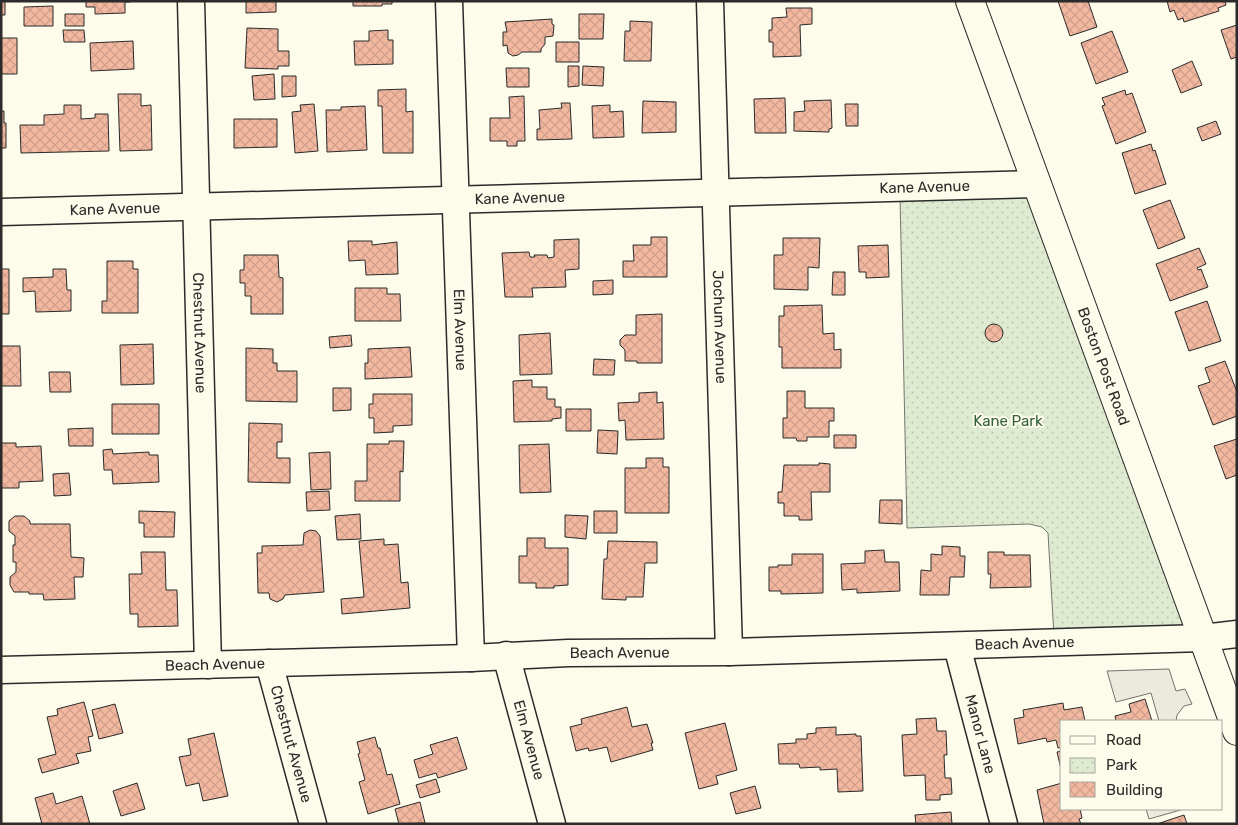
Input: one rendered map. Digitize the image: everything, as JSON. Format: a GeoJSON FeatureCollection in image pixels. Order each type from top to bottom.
{"type":"FeatureCollection","features":[{"type":"Feature","properties":{"kind":"main road","name":"Boston Post Road"},"geometry":{"type":"LineString","coordinates":[[970,1],[1237,731]]}},
{"type":"Feature","properties":{"kind":"street","name":"Chestnut Avenue"},"geometry":{"type":"LineString","coordinates":[[191,1],[208,665]]}},
{"type":"Feature","properties":{"kind":"street","name":"Elm Avenue"},"geometry":{"type":"LineString","coordinates":[[449,1],[471,658]]}},
{"type":"Feature","properties":{"kind":"street","name":"Jochum Avenue"},"geometry":{"type":"LineString","coordinates":[[710,1],[729,652]]}},
{"type":"Feature","properties":{"kind":"street","name":"Kane Avenue"},"geometry":{"type":"LineString","coordinates":[[1,212],[1037,184]]}},
{"type":"Feature","properties":{"kind":"street","name":"Beach Avenue"},"geometry":{"type":"LineString","coordinates":[[1,670],[471,658],[568,653],[729,652],[957,646],[1203,638],[1237,634]]}},
{"type":"Feature","properties":{"kind":"street","name":"Manor Lane"},"geometry":{"type":"LineString","coordinates":[[957,646],[1004,824]]}},
{"type":"Feature","properties":{"kind":"street","name":"Elm Avenue"},"geometry":{"type":"LineString","coordinates":[[506,655],[552,824]]}},
{"type":"Feature","properties":{"kind":"street","name":"Chestnut Avenue"},"geometry":{"type":"LineString","coordinates":[[269,663],[313,824]]}},
{"type":"Feature","properties":{"kind":"green space","name":"Kane Park"},"geometry":{"type":"Polygon","coordinates":[[[1030,191],[1197,633],[1054,636],[1048,533],[1042,527],[1029,524],[907,528],[900,196],[1030,191]]]}},
{"type":"Feature","properties":{"kind":"shaded area"},"geometry":{"type":"Polygon","coordinates":[[[1169,669],[1176,691],[1185,689],[1192,704],[1184,706],[1177,715],[1176,720],[1159,720],[1151,693],[1116,702],[1107,671],[1169,669]]]}},
{"type":"Feature","properties":{"kind":"shaded area"},"geometry":{"type":"Polygon","coordinates":[[[1146,810],[1180,810],[1149,819],[1146,810]]]}},
{"type":"Feature","properties":{"kind":"building"},"geometry":{"type":"Polygon","coordinates":[[[1,1],[5,1],[5,15],[1,15],[1,1]]]}},
{"type":"Feature","properties":{"kind":"building"},"geometry":{"type":"Polygon","coordinates":[[[86,1],[130,2],[125,2],[125,13],[95,14],[95,7],[86,7],[86,1]]]}},
{"type":"Feature","properties":{"kind":"building"},"geometry":{"type":"Polygon","coordinates":[[[246,1],[276,1],[276,12],[246,13],[246,1]]]}},
{"type":"Feature","properties":{"kind":"building"},"geometry":{"type":"Polygon","coordinates":[[[353,1],[392,1],[392,4],[353,6],[353,1]]]}},
{"type":"Feature","properties":{"kind":"building"},"geometry":{"type":"Polygon","coordinates":[[[1058,1],[1088,1],[1097,27],[1070,36],[1058,1]]]}},
{"type":"Feature","properties":{"kind":"building"},"geometry":{"type":"Polygon","coordinates":[[[1167,1],[1225,1],[1226,5],[1218,8],[1219,11],[1184,22],[1183,18],[1178,20],[1174,10],[1170,12],[1167,1]]]}},
{"type":"Feature","properties":{"kind":"building"},"geometry":{"type":"Polygon","coordinates":[[[53,6],[53,26],[24,26],[24,7],[53,6]]]}},
{"type":"Feature","properties":{"kind":"building"},"geometry":{"type":"Polygon","coordinates":[[[786,8],[812,8],[812,24],[800,25],[801,56],[773,57],[773,42],[769,42],[772,18],[787,17],[786,8]]]}},
{"type":"Feature","properties":{"kind":"building"},"geometry":{"type":"Polygon","coordinates":[[[65,14],[84,14],[84,26],[65,26],[65,14]]]}},
{"type":"Feature","properties":{"kind":"building"},"geometry":{"type":"Polygon","coordinates":[[[579,14],[604,14],[603,39],[579,39],[579,14]]]}},
{"type":"Feature","properties":{"kind":"building"},"geometry":{"type":"Polygon","coordinates":[[[552,19],[552,24],[554,25],[553,36],[545,37],[545,44],[541,52],[522,52],[513,56],[508,53],[507,45],[503,46],[503,32],[507,32],[505,22],[552,19]]]}},
{"type":"Feature","properties":{"kind":"building"},"geometry":{"type":"Polygon","coordinates":[[[630,21],[652,22],[651,61],[624,61],[625,31],[630,31],[630,21]]]}},
{"type":"Feature","properties":{"kind":"building"},"geometry":{"type":"Polygon","coordinates":[[[1237,25],[1237,57],[1231,59],[1221,30],[1237,25]]]}},
{"type":"Feature","properties":{"kind":"building"},"geometry":{"type":"Polygon","coordinates":[[[247,28],[278,29],[278,51],[289,51],[289,66],[278,66],[278,69],[245,68],[247,28]]]}},
{"type":"Feature","properties":{"kind":"building"},"geometry":{"type":"Polygon","coordinates":[[[63,30],[84,30],[85,42],[64,42],[63,30]]]}},
{"type":"Feature","properties":{"kind":"building"},"geometry":{"type":"Polygon","coordinates":[[[388,30],[388,40],[393,40],[393,64],[355,65],[354,41],[369,41],[369,31],[388,30]]]}},
{"type":"Feature","properties":{"kind":"building"},"geometry":{"type":"Polygon","coordinates":[[[1112,31],[1128,72],[1096,84],[1081,43],[1112,31]]]}},
{"type":"Feature","properties":{"kind":"building"},"geometry":{"type":"Polygon","coordinates":[[[1,38],[17,38],[17,74],[1,74],[1,38]]]}},
{"type":"Feature","properties":{"kind":"building"},"geometry":{"type":"Polygon","coordinates":[[[133,41],[134,69],[91,71],[90,43],[133,41]]]}},
{"type":"Feature","properties":{"kind":"building"},"geometry":{"type":"Polygon","coordinates":[[[556,42],[579,42],[579,62],[556,62],[556,42]]]}},
{"type":"Feature","properties":{"kind":"building"},"geometry":{"type":"Polygon","coordinates":[[[1192,61],[1202,85],[1181,93],[1172,70],[1192,61]]]}},
{"type":"Feature","properties":{"kind":"building"},"geometry":{"type":"Polygon","coordinates":[[[568,66],[579,66],[579,86],[568,87],[568,66]]]}},
{"type":"Feature","properties":{"kind":"building"},"geometry":{"type":"Polygon","coordinates":[[[583,66],[604,67],[603,86],[582,85],[583,66]]]}},
{"type":"Feature","properties":{"kind":"building"},"geometry":{"type":"Polygon","coordinates":[[[506,68],[529,68],[529,87],[507,87],[506,68]]]}},
{"type":"Feature","properties":{"kind":"building"},"geometry":{"type":"Polygon","coordinates":[[[274,74],[275,99],[254,100],[252,76],[274,74]]]}},
{"type":"Feature","properties":{"kind":"building"},"geometry":{"type":"Polygon","coordinates":[[[282,76],[296,76],[296,96],[282,97],[282,76]]]}},
{"type":"Feature","properties":{"kind":"building"},"geometry":{"type":"Polygon","coordinates":[[[406,89],[406,112],[413,111],[413,153],[383,153],[382,106],[378,106],[378,90],[406,89]]]}},
{"type":"Feature","properties":{"kind":"building"},"geometry":{"type":"Polygon","coordinates":[[[1125,90],[1126,95],[1132,93],[1146,132],[1116,144],[1102,106],[1105,105],[1102,98],[1125,90]]]}},
{"type":"Feature","properties":{"kind":"building"},"geometry":{"type":"Polygon","coordinates":[[[118,94],[141,94],[141,106],[151,105],[152,150],[120,151],[118,94]]]}},
{"type":"Feature","properties":{"kind":"building"},"geometry":{"type":"Polygon","coordinates":[[[524,96],[525,141],[517,141],[517,146],[507,146],[507,141],[490,141],[490,118],[510,118],[509,97],[524,96]]]}},
{"type":"Feature","properties":{"kind":"building"},"geometry":{"type":"Polygon","coordinates":[[[785,98],[786,133],[755,133],[754,99],[785,98]]]}},
{"type":"Feature","properties":{"kind":"building"},"geometry":{"type":"Polygon","coordinates":[[[831,100],[832,128],[829,129],[829,132],[794,131],[794,112],[805,111],[804,101],[831,100]]]}},
{"type":"Feature","properties":{"kind":"building"},"geometry":{"type":"Polygon","coordinates":[[[643,101],[676,102],[676,132],[642,133],[643,101]]]}},
{"type":"Feature","properties":{"kind":"building"},"geometry":{"type":"Polygon","coordinates":[[[561,103],[570,103],[572,139],[537,140],[537,129],[540,129],[539,110],[562,108],[561,103]]]}},
{"type":"Feature","properties":{"kind":"building"},"geometry":{"type":"Polygon","coordinates":[[[314,104],[318,151],[295,153],[292,112],[301,111],[300,105],[314,104]]]}},
{"type":"Feature","properties":{"kind":"building"},"geometry":{"type":"Polygon","coordinates":[[[845,104],[858,104],[858,126],[846,126],[845,104]]]}},
{"type":"Feature","properties":{"kind":"building"},"geometry":{"type":"Polygon","coordinates":[[[64,105],[81,105],[81,119],[95,118],[95,114],[108,114],[109,151],[21,153],[20,125],[44,125],[44,115],[64,114],[64,105]]]}},
{"type":"Feature","properties":{"kind":"building"},"geometry":{"type":"Polygon","coordinates":[[[610,105],[610,112],[623,111],[624,137],[593,138],[592,106],[610,105]]]}},
{"type":"Feature","properties":{"kind":"building"},"geometry":{"type":"Polygon","coordinates":[[[365,106],[367,150],[327,152],[326,110],[341,110],[341,107],[365,106]]]}},
{"type":"Feature","properties":{"kind":"building"},"geometry":{"type":"Polygon","coordinates":[[[1,111],[4,111],[4,123],[6,123],[6,148],[1,148],[1,111]]]}},
{"type":"Feature","properties":{"kind":"building"},"geometry":{"type":"Polygon","coordinates":[[[234,119],[277,119],[277,147],[234,148],[234,119]]]}},
{"type":"Feature","properties":{"kind":"building"},"geometry":{"type":"Polygon","coordinates":[[[1216,121],[1221,134],[1202,141],[1197,128],[1216,121]]]}},
{"type":"Feature","properties":{"kind":"building"},"geometry":{"type":"Polygon","coordinates":[[[1151,144],[1153,151],[1155,150],[1166,184],[1135,194],[1122,153],[1151,144]]]}},
{"type":"Feature","properties":{"kind":"building"},"geometry":{"type":"Polygon","coordinates":[[[1170,200],[1185,238],[1158,249],[1143,210],[1170,200]]]}},
{"type":"Feature","properties":{"kind":"building"},"geometry":{"type":"Polygon","coordinates":[[[651,237],[667,237],[667,277],[623,277],[623,261],[634,261],[633,245],[651,245],[651,237]]]}},
{"type":"Feature","properties":{"kind":"building"},"geometry":{"type":"Polygon","coordinates":[[[783,238],[820,238],[819,268],[808,267],[808,290],[774,289],[774,255],[783,255],[783,238]]]}},
{"type":"Feature","properties":{"kind":"building"},"geometry":{"type":"Polygon","coordinates":[[[579,239],[579,269],[565,270],[566,287],[532,288],[533,297],[505,297],[502,253],[529,252],[530,257],[535,257],[534,255],[547,255],[548,258],[554,257],[554,240],[579,239]]]}},
{"type":"Feature","properties":{"kind":"building"},"geometry":{"type":"Polygon","coordinates":[[[348,241],[372,241],[372,245],[397,242],[398,274],[366,275],[365,260],[349,261],[348,241]]]}},
{"type":"Feature","properties":{"kind":"building"},"geometry":{"type":"Polygon","coordinates":[[[888,245],[889,277],[866,278],[866,272],[859,272],[858,246],[888,245]]]}},
{"type":"Feature","properties":{"kind":"building"},"geometry":{"type":"Polygon","coordinates":[[[1199,248],[1206,264],[1197,268],[1198,270],[1201,269],[1208,287],[1170,301],[1156,264],[1199,248]]]}},
{"type":"Feature","properties":{"kind":"building"},"geometry":{"type":"Polygon","coordinates":[[[244,255],[278,255],[279,277],[283,278],[283,314],[251,314],[251,296],[245,296],[245,283],[240,283],[240,270],[244,270],[244,255]]]}},
{"type":"Feature","properties":{"kind":"building"},"geometry":{"type":"Polygon","coordinates":[[[107,261],[133,261],[133,269],[138,269],[138,313],[102,313],[102,301],[107,301],[107,261]]]}},
{"type":"Feature","properties":{"kind":"building"},"geometry":{"type":"Polygon","coordinates":[[[1,269],[9,269],[9,314],[1,314],[1,269]]]}},
{"type":"Feature","properties":{"kind":"building"},"geometry":{"type":"Polygon","coordinates":[[[53,269],[66,269],[67,290],[71,290],[71,311],[36,312],[35,291],[23,292],[23,278],[53,277],[53,269]]]}},
{"type":"Feature","properties":{"kind":"building"},"geometry":{"type":"Polygon","coordinates":[[[833,272],[845,272],[845,295],[832,295],[833,272]]]}},
{"type":"Feature","properties":{"kind":"building"},"geometry":{"type":"Polygon","coordinates":[[[613,280],[613,294],[593,295],[593,281],[613,280]]]}},
{"type":"Feature","properties":{"kind":"building"},"geometry":{"type":"Polygon","coordinates":[[[355,288],[387,288],[387,294],[400,294],[401,321],[355,321],[355,288]]]}},
{"type":"Feature","properties":{"kind":"building"},"geometry":{"type":"Polygon","coordinates":[[[1207,301],[1221,341],[1189,351],[1175,312],[1207,301]]]}},
{"type":"Feature","properties":{"kind":"building"},"geometry":{"type":"Polygon","coordinates":[[[822,305],[823,334],[834,333],[834,350],[841,349],[841,368],[782,368],[782,347],[779,347],[779,316],[784,316],[784,306],[822,305]]]}},
{"type":"Feature","properties":{"kind":"building"},"geometry":{"type":"Polygon","coordinates":[[[662,314],[662,363],[625,361],[625,350],[620,345],[620,340],[625,335],[636,335],[636,315],[662,314]]]}},
{"type":"Feature","properties":{"kind":"building"},"geometry":{"type":"Polygon","coordinates":[[[994,324],[1002,329],[1003,333],[998,341],[994,342],[986,337],[985,333],[990,325],[994,324]]]}},
{"type":"Feature","properties":{"kind":"building"},"geometry":{"type":"Polygon","coordinates":[[[550,333],[552,374],[520,375],[519,335],[550,333]]]}},
{"type":"Feature","properties":{"kind":"building"},"geometry":{"type":"Polygon","coordinates":[[[351,335],[352,346],[330,348],[329,337],[351,335]]]}},
{"type":"Feature","properties":{"kind":"building"},"geometry":{"type":"Polygon","coordinates":[[[153,344],[154,384],[121,385],[120,345],[153,344]]]}},
{"type":"Feature","properties":{"kind":"building"},"geometry":{"type":"Polygon","coordinates":[[[1,346],[20,346],[21,386],[1,386],[1,346]]]}},
{"type":"Feature","properties":{"kind":"building"},"geometry":{"type":"Polygon","coordinates":[[[410,347],[412,377],[365,379],[365,363],[368,363],[368,349],[410,347]]]}},
{"type":"Feature","properties":{"kind":"building"},"geometry":{"type":"Polygon","coordinates":[[[246,348],[273,349],[273,363],[277,363],[277,371],[297,371],[297,402],[246,401],[246,348]]]}},
{"type":"Feature","properties":{"kind":"building"},"geometry":{"type":"Polygon","coordinates":[[[594,359],[615,360],[614,375],[593,375],[594,359]]]}},
{"type":"Feature","properties":{"kind":"building"},"geometry":{"type":"Polygon","coordinates":[[[1225,361],[1237,392],[1237,416],[1213,425],[1198,386],[1210,382],[1205,368],[1225,361]]]}},
{"type":"Feature","properties":{"kind":"building"},"geometry":{"type":"Polygon","coordinates":[[[49,372],[70,372],[71,392],[50,392],[49,372]]]}},
{"type":"Feature","properties":{"kind":"building"},"geometry":{"type":"Polygon","coordinates":[[[532,380],[532,387],[547,387],[547,399],[555,399],[555,407],[561,407],[561,418],[552,419],[552,421],[514,422],[513,381],[532,380]]]}},
{"type":"Feature","properties":{"kind":"building"},"geometry":{"type":"Polygon","coordinates":[[[333,388],[351,388],[351,410],[333,411],[333,388]]]}},
{"type":"Feature","properties":{"kind":"building"},"geometry":{"type":"Polygon","coordinates":[[[787,391],[805,391],[805,408],[834,408],[834,421],[829,421],[829,437],[807,437],[807,441],[797,441],[796,438],[783,438],[783,418],[787,418],[787,391]]]}},
{"type":"Feature","properties":{"kind":"building"},"geometry":{"type":"Polygon","coordinates":[[[657,392],[657,403],[663,402],[664,439],[626,440],[625,420],[619,421],[618,403],[639,402],[639,393],[657,392]]]}},
{"type":"Feature","properties":{"kind":"building"},"geometry":{"type":"Polygon","coordinates":[[[373,394],[412,394],[412,425],[393,426],[393,432],[374,433],[374,418],[369,418],[369,404],[373,404],[373,394]]]}},
{"type":"Feature","properties":{"kind":"building"},"geometry":{"type":"Polygon","coordinates":[[[112,404],[159,404],[159,434],[112,434],[112,404]]]}},
{"type":"Feature","properties":{"kind":"building"},"geometry":{"type":"Polygon","coordinates":[[[566,409],[591,409],[591,431],[566,431],[566,409]]]}},
{"type":"Feature","properties":{"kind":"building"},"geometry":{"type":"Polygon","coordinates":[[[249,423],[282,424],[282,442],[277,442],[277,458],[290,458],[290,483],[248,482],[249,423]]]}},
{"type":"Feature","properties":{"kind":"building"},"geometry":{"type":"Polygon","coordinates":[[[93,428],[93,446],[69,446],[68,429],[93,428]]]}},
{"type":"Feature","properties":{"kind":"building"},"geometry":{"type":"Polygon","coordinates":[[[598,430],[618,431],[617,454],[597,453],[598,430]]]}},
{"type":"Feature","properties":{"kind":"building"},"geometry":{"type":"Polygon","coordinates":[[[834,435],[856,435],[856,448],[834,448],[834,435]]]}},
{"type":"Feature","properties":{"kind":"building"},"geometry":{"type":"Polygon","coordinates":[[[1237,439],[1237,475],[1226,479],[1214,446],[1237,439]]]}},
{"type":"Feature","properties":{"kind":"building"},"geometry":{"type":"Polygon","coordinates":[[[389,441],[404,441],[403,472],[400,471],[400,501],[355,501],[355,481],[367,481],[367,444],[389,444],[389,441]]]}},
{"type":"Feature","properties":{"kind":"building"},"geometry":{"type":"Polygon","coordinates":[[[1,443],[16,443],[16,447],[41,446],[43,481],[19,482],[19,488],[1,488],[1,443]]]}},
{"type":"Feature","properties":{"kind":"building"},"geometry":{"type":"Polygon","coordinates":[[[549,444],[551,492],[520,493],[519,445],[549,444]]]}},
{"type":"Feature","properties":{"kind":"building"},"geometry":{"type":"Polygon","coordinates":[[[112,449],[113,454],[149,452],[149,455],[158,455],[159,482],[113,484],[112,470],[104,470],[103,450],[112,449]]]}},
{"type":"Feature","properties":{"kind":"building"},"geometry":{"type":"Polygon","coordinates":[[[330,452],[331,489],[311,490],[309,453],[330,452]]]}},
{"type":"Feature","properties":{"kind":"building"},"geometry":{"type":"Polygon","coordinates":[[[646,458],[663,458],[663,467],[669,467],[669,513],[625,513],[625,468],[646,468],[646,458]]]}},
{"type":"Feature","properties":{"kind":"building"},"geometry":{"type":"Polygon","coordinates":[[[819,463],[830,464],[830,492],[811,492],[812,520],[799,520],[799,516],[784,516],[784,503],[778,503],[778,492],[782,492],[784,465],[819,465],[819,463]]]}},
{"type":"Feature","properties":{"kind":"building"},"geometry":{"type":"Polygon","coordinates":[[[69,473],[71,495],[54,496],[53,474],[69,473]]]}},
{"type":"Feature","properties":{"kind":"building"},"geometry":{"type":"Polygon","coordinates":[[[329,491],[330,510],[307,511],[306,492],[329,491]]]}},
{"type":"Feature","properties":{"kind":"building"},"geometry":{"type":"Polygon","coordinates":[[[880,500],[902,500],[902,524],[879,523],[880,500]]]}},
{"type":"Feature","properties":{"kind":"building"},"geometry":{"type":"Polygon","coordinates":[[[139,511],[175,512],[174,537],[144,537],[144,523],[139,523],[139,511]]]}},
{"type":"Feature","properties":{"kind":"building"},"geometry":{"type":"Polygon","coordinates":[[[594,511],[617,511],[617,533],[594,533],[594,511]]]}},
{"type":"Feature","properties":{"kind":"building"},"geometry":{"type":"Polygon","coordinates":[[[360,514],[361,539],[337,540],[335,516],[360,514]]]}},
{"type":"Feature","properties":{"kind":"building"},"geometry":{"type":"Polygon","coordinates":[[[565,515],[588,516],[586,539],[565,537],[565,515]]]}},
{"type":"Feature","properties":{"kind":"building"},"geometry":{"type":"Polygon","coordinates":[[[15,516],[24,516],[30,521],[30,524],[70,524],[71,557],[84,558],[83,577],[74,577],[75,599],[44,600],[43,594],[14,592],[10,585],[10,577],[16,572],[16,562],[13,562],[15,536],[9,531],[9,521],[15,516]]]}},
{"type":"Feature","properties":{"kind":"building"},"geometry":{"type":"Polygon","coordinates":[[[310,530],[316,531],[320,536],[324,592],[285,595],[283,599],[277,602],[270,599],[269,593],[258,593],[257,553],[262,553],[262,546],[303,545],[304,533],[310,530]]]}},
{"type":"Feature","properties":{"kind":"building"},"geometry":{"type":"Polygon","coordinates":[[[527,538],[545,538],[545,548],[568,548],[568,585],[554,586],[554,588],[536,588],[536,583],[519,583],[519,556],[527,556],[527,538]]]}},
{"type":"Feature","properties":{"kind":"building"},"geometry":{"type":"Polygon","coordinates":[[[384,539],[384,545],[398,544],[401,583],[408,582],[410,608],[342,614],[341,599],[364,597],[359,541],[384,539]]]}},
{"type":"Feature","properties":{"kind":"building"},"geometry":{"type":"Polygon","coordinates":[[[608,541],[657,542],[657,563],[645,563],[643,597],[626,597],[626,600],[602,599],[604,559],[607,559],[608,541]]]}},
{"type":"Feature","properties":{"kind":"building"},"geometry":{"type":"Polygon","coordinates":[[[942,546],[960,547],[960,556],[965,556],[964,577],[950,577],[949,595],[920,595],[921,570],[931,571],[931,554],[942,555],[942,546]]]}},
{"type":"Feature","properties":{"kind":"building"},"geometry":{"type":"Polygon","coordinates":[[[884,550],[885,562],[899,562],[900,591],[857,593],[857,589],[842,590],[841,564],[865,563],[865,551],[884,550]]]}},
{"type":"Feature","properties":{"kind":"building"},"geometry":{"type":"Polygon","coordinates":[[[141,552],[165,552],[166,590],[177,590],[178,626],[138,627],[138,614],[130,614],[129,574],[142,574],[141,552]]]}},
{"type":"Feature","properties":{"kind":"building"},"geometry":{"type":"Polygon","coordinates":[[[988,552],[1004,552],[1004,555],[1030,555],[1031,587],[990,588],[991,574],[988,574],[988,552]]]}},
{"type":"Feature","properties":{"kind":"building"},"geometry":{"type":"Polygon","coordinates":[[[792,554],[823,554],[823,593],[781,594],[781,591],[769,591],[769,567],[792,565],[792,554]]]}},
{"type":"Feature","properties":{"kind":"building"},"geometry":{"type":"Polygon","coordinates":[[[1145,699],[1152,720],[1116,720],[1115,716],[1131,712],[1129,704],[1145,699]]]}},
{"type":"Feature","properties":{"kind":"building"},"geometry":{"type":"Polygon","coordinates":[[[84,702],[93,736],[88,737],[91,751],[76,754],[79,763],[42,773],[38,759],[56,754],[47,717],[58,715],[57,709],[84,702]]]}},
{"type":"Feature","properties":{"kind":"building"},"geometry":{"type":"Polygon","coordinates":[[[1063,703],[1064,710],[1082,707],[1085,720],[1060,720],[1060,748],[1058,748],[1056,740],[1047,742],[1046,738],[1018,744],[1014,719],[1024,717],[1023,710],[1063,703]]]}},
{"type":"Feature","properties":{"kind":"building"},"geometry":{"type":"Polygon","coordinates":[[[115,704],[123,733],[99,739],[92,710],[115,704]]]}},
{"type":"Feature","properties":{"kind":"building"},"geometry":{"type":"Polygon","coordinates":[[[627,707],[632,727],[647,724],[653,743],[651,743],[653,750],[611,762],[607,747],[589,751],[588,748],[576,751],[570,727],[582,724],[581,719],[627,707]]]}},
{"type":"Feature","properties":{"kind":"building"},"geometry":{"type":"Polygon","coordinates":[[[936,718],[937,731],[946,731],[947,755],[944,755],[945,778],[951,778],[952,794],[940,795],[940,800],[926,800],[925,775],[904,776],[902,735],[917,734],[916,719],[936,718]]]}},
{"type":"Feature","properties":{"kind":"building"},"geometry":{"type":"Polygon","coordinates":[[[725,723],[737,770],[716,776],[718,784],[699,789],[685,733],[725,723]]]}},
{"type":"Feature","properties":{"kind":"building"},"geometry":{"type":"Polygon","coordinates":[[[836,727],[836,735],[856,734],[856,736],[861,736],[863,791],[838,792],[837,769],[820,770],[820,767],[800,768],[799,764],[779,764],[778,744],[796,743],[796,739],[807,739],[807,734],[816,733],[816,728],[836,727]]]}},
{"type":"Feature","properties":{"kind":"building"},"geometry":{"type":"Polygon","coordinates":[[[214,733],[228,796],[203,801],[199,783],[186,786],[179,757],[191,755],[188,739],[214,733]]]}},
{"type":"Feature","properties":{"kind":"building"},"geometry":{"type":"Polygon","coordinates":[[[375,737],[387,775],[392,774],[400,804],[368,814],[359,782],[365,780],[357,742],[375,737]]]}},
{"type":"Feature","properties":{"kind":"building"},"geometry":{"type":"Polygon","coordinates":[[[457,737],[467,769],[438,778],[436,773],[419,778],[414,760],[433,754],[430,745],[457,737]]]}},
{"type":"Feature","properties":{"kind":"building"},"geometry":{"type":"Polygon","coordinates":[[[1060,751],[1060,765],[1057,752],[1060,751]]]}},
{"type":"Feature","properties":{"kind":"building"},"geometry":{"type":"Polygon","coordinates":[[[436,779],[440,792],[420,798],[416,785],[436,779]]]}},
{"type":"Feature","properties":{"kind":"building"},"geometry":{"type":"Polygon","coordinates":[[[137,783],[145,809],[121,816],[113,791],[137,783]]]}},
{"type":"Feature","properties":{"kind":"building"},"geometry":{"type":"Polygon","coordinates":[[[1060,784],[1060,810],[1080,810],[1082,818],[1079,819],[1081,824],[1044,824],[1037,790],[1060,784]]]}},
{"type":"Feature","properties":{"kind":"building"},"geometry":{"type":"Polygon","coordinates":[[[755,786],[761,808],[736,814],[730,793],[755,786]]]}},
{"type":"Feature","properties":{"kind":"building"},"geometry":{"type":"Polygon","coordinates":[[[53,793],[56,804],[82,796],[90,824],[42,824],[35,798],[53,793]]]}},
{"type":"Feature","properties":{"kind":"building"},"geometry":{"type":"Polygon","coordinates":[[[420,802],[425,823],[399,824],[395,809],[420,802]]]}},
{"type":"Feature","properties":{"kind":"building"},"geometry":{"type":"Polygon","coordinates":[[[951,812],[952,824],[916,824],[915,815],[951,812]]]}},
{"type":"Feature","properties":{"kind":"building"},"geometry":{"type":"Polygon","coordinates":[[[1184,815],[1187,824],[1157,824],[1184,815]]]}}]}
